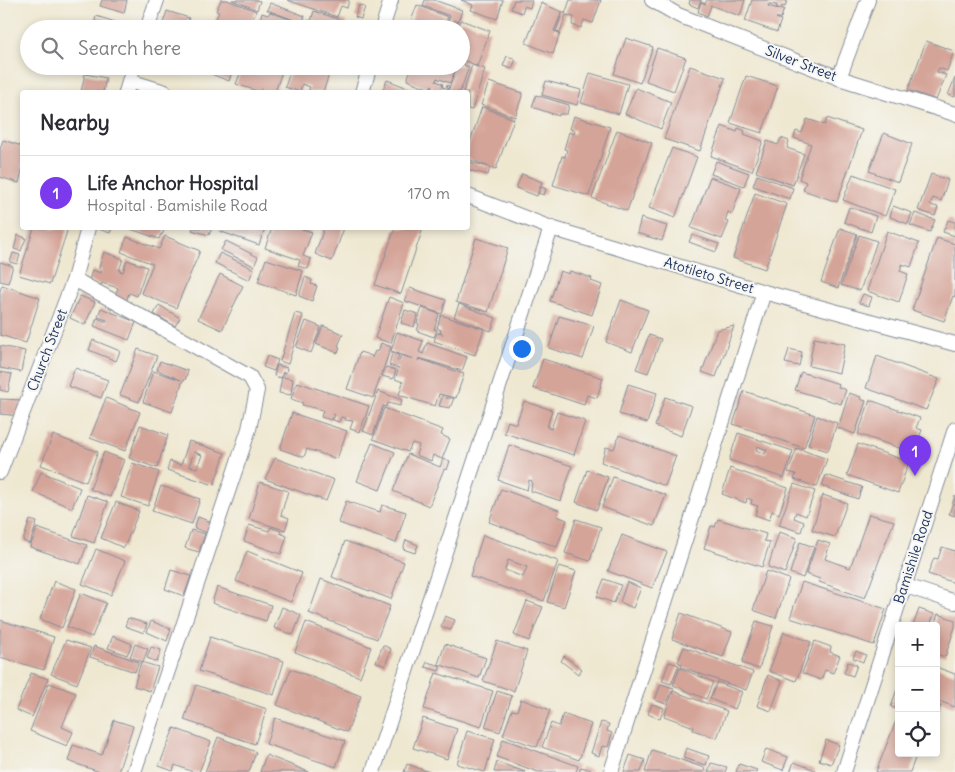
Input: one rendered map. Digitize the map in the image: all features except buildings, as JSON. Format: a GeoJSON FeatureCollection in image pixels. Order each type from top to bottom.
{"type":"FeatureCollection","features":[{"type":"Feature","properties":{"kind":"street"},"geometry":{"type":"LineString","coordinates":[[150,20],[157,0]]}},
{"type":"Feature","properties":{"kind":"street"},"geometry":{"type":"LineString","coordinates":[[385,20],[391,0]]}},
{"type":"Feature","properties":{"kind":"street","name":"Silver Street"},"geometry":{"type":"LineString","coordinates":[[652,0],[678,15],[839,78],[955,114]]}},
{"type":"Feature","properties":{"kind":"street"},"geometry":{"type":"LineString","coordinates":[[839,78],[868,0]]}},
{"type":"Feature","properties":{"kind":"street"},"geometry":{"type":"LineString","coordinates":[[131,75],[127,87],[149,90]]}},
{"type":"Feature","properties":{"kind":"street"},"geometry":{"type":"LineString","coordinates":[[363,90],[367,75]]}},
{"type":"Feature","properties":{"kind":"street","name":"Atotileto Street"},"geometry":{"type":"LineString","coordinates":[[470,197],[552,228],[764,292],[955,344]]}},
{"type":"Feature","properties":{"kind":"street"},"geometry":{"type":"LineString","coordinates":[[373,772],[552,228]]}},
{"type":"Feature","properties":{"kind":"street","name":"Church Street"},"geometry":{"type":"LineString","coordinates":[[0,472],[74,279],[87,230]]}},
{"type":"Feature","properties":{"kind":"street"},"geometry":{"type":"LineString","coordinates":[[74,279],[250,377],[257,390],[249,429],[134,772]]}},
{"type":"Feature","properties":{"kind":"street"},"geometry":{"type":"LineString","coordinates":[[611,772],[764,292]]}},
{"type":"Feature","properties":{"kind":"street","name":"Bamishile Road"},"geometry":{"type":"LineString","coordinates":[[844,772],[955,429]]}},
{"type":"Feature","properties":{"kind":"street"},"geometry":{"type":"LineString","coordinates":[[903,585],[955,602]]}},
{"type":"Feature","properties":{"kind":"place","name":"Life Anchor Hospital"},"geometry":{"type":"Point","coordinates":[915,476]}}]}
